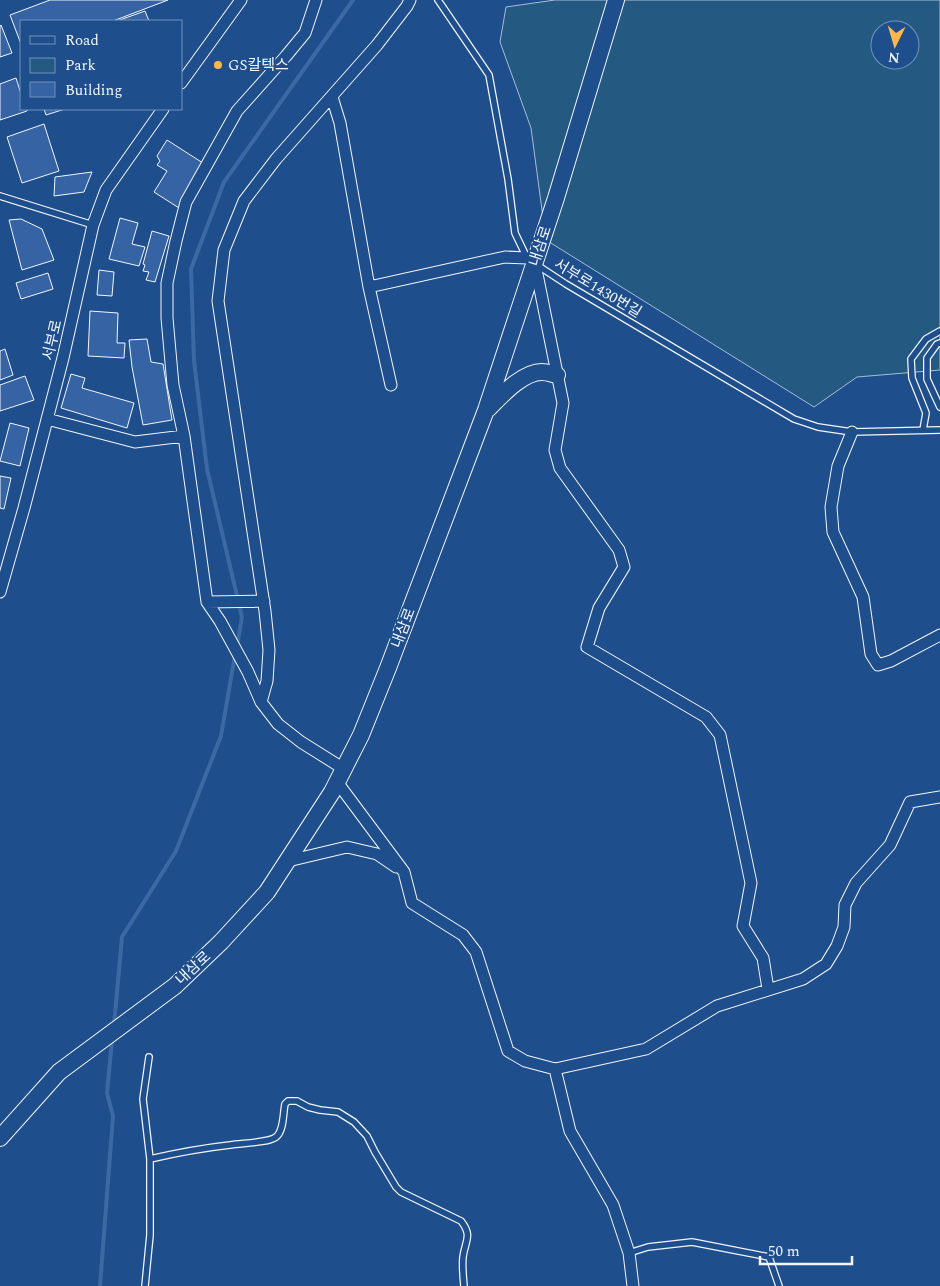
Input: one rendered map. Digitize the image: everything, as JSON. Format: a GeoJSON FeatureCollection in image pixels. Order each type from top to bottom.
{"type":"FeatureCollection","features":[{"type":"Feature","properties":{"kind":"main road","name":"내삼로"},"geometry":{"type":"LineString","coordinates":[[0,1138],[59,1072],[174,986],[221,942],[267,892],[332,792],[361,735],[485,413],[531,261],[556,198],[616,0]]}},
{"type":"Feature","properties":{"kind":"main road"},"geometry":{"type":"LineString","coordinates":[[485,413],[508,388],[530,374],[541,372],[557,375]]}},
{"type":"Feature","properties":{"kind":"street"},"geometry":{"type":"LineString","coordinates":[[182,82],[241,0]]}},
{"type":"Feature","properties":{"kind":"street"},"geometry":{"type":"LineString","coordinates":[[316,0],[305,33],[238,111],[186,202],[167,283],[167,318],[173,385],[184,436],[211,602],[248,672],[261,702],[278,724],[340,775],[404,872],[412,903],[463,936],[476,952],[508,1051],[525,1061],[556,1068],[646,1049],[717,1006],[803,979],[826,964],[837,946],[844,928],[845,905],[856,883],[890,845],[910,802],[940,797]]}},
{"type":"Feature","properties":{"kind":"street"},"geometry":{"type":"LineString","coordinates":[[261,702],[267,681],[269,650],[264,601],[218,301],[224,250],[244,201],[276,159],[377,45],[410,0]]}},
{"type":"Feature","properties":{"kind":"street"},"geometry":{"type":"LineString","coordinates":[[332,97],[340,123],[369,286],[391,385]]}},
{"type":"Feature","properties":{"kind":"street","name":"서부로"},"geometry":{"type":"LineString","coordinates":[[0,592],[63,358],[93,225],[106,190],[162,110]]}},
{"type":"Feature","properties":{"kind":"street"},"geometry":{"type":"LineString","coordinates":[[369,286],[504,257],[531,261],[563,403],[555,450],[560,468],[619,550],[624,567],[599,608],[587,647],[706,717],[720,736],[751,883],[744,926],[763,958],[768,990]]}},
{"type":"Feature","properties":{"kind":"street"},"geometry":{"type":"LineString","coordinates":[[47,419],[135,442],[184,436]]}},
{"type":"Feature","properties":{"kind":"street"},"geometry":{"type":"LineString","coordinates":[[852,432],[838,466],[831,507],[833,532],[863,597],[871,654],[878,665],[891,661],[940,635]]}},
{"type":"Feature","properties":{"kind":"street"},"geometry":{"type":"LineString","coordinates":[[211,602],[264,601]]}},
{"type":"Feature","properties":{"kind":"street"},"geometry":{"type":"LineString","coordinates":[[288,861],[347,847],[377,854],[404,872]]}},
{"type":"Feature","properties":{"kind":"street"},"geometry":{"type":"LineString","coordinates":[[556,1068],[570,1131],[613,1205],[629,1253],[633,1286]]}},
{"type":"Feature","properties":{"kind":"lane"},"geometry":{"type":"LineString","coordinates":[[438,0],[490,75],[516,233],[531,261]]}},
{"type":"Feature","properties":{"kind":"lane"},"geometry":{"type":"LineString","coordinates":[[0,196],[93,225]]}},
{"type":"Feature","properties":{"kind":"lane","name":"서부로1430번길"},"geometry":{"type":"LineString","coordinates":[[531,261],[566,284],[794,419],[818,427],[852,432],[940,430]]}},
{"type":"Feature","properties":{"kind":"lane"},"geometry":{"type":"LineString","coordinates":[[923,430],[926,413],[912,378],[911,359],[926,339],[940,331]]}},
{"type":"Feature","properties":{"kind":"lane"},"geometry":{"type":"LineString","coordinates":[[940,343],[937,344],[927,358],[927,379],[940,407]]}},
{"type":"Feature","properties":{"kind":"lane"},"geometry":{"type":"LineString","coordinates":[[144,1286],[150,1235],[150,1159],[144,1099],[149,1057]]}},
{"type":"Feature","properties":{"kind":"lane"},"geometry":{"type":"LineString","coordinates":[[150,1159],[270,1140],[278,1136],[285,1104],[288,1101],[297,1101],[308,1107],[338,1112],[354,1122],[367,1136],[396,1188],[462,1221],[468,1236],[463,1256],[464,1286]]}},
{"type":"Feature","properties":{"kind":"lane"},"geometry":{"type":"LineString","coordinates":[[629,1253],[648,1247],[692,1242],[769,1257],[779,1286]]}},
{"type":"Feature","properties":{"kind":"green space"},"geometry":{"type":"Polygon","coordinates":[[[555,0],[940,0],[940,370],[857,377],[814,407],[546,240],[531,128],[500,42],[506,7],[555,0]]]}},
{"type":"Feature","properties":{"kind":"building"},"geometry":{"type":"Polygon","coordinates":[[[50,0],[168,0],[116,20],[20,20],[20,41],[10,15],[50,0]]]}},
{"type":"Feature","properties":{"kind":"building"},"geometry":{"type":"Polygon","coordinates":[[[145,11],[149,20],[120,20],[145,11]]]}},
{"type":"Feature","properties":{"kind":"building"},"geometry":{"type":"Polygon","coordinates":[[[0,26],[12,53],[0,57],[0,26]]]}},
{"type":"Feature","properties":{"kind":"building"},"geometry":{"type":"Polygon","coordinates":[[[16,78],[20,91],[20,110],[27,111],[0,120],[0,84],[16,78]]]}},
{"type":"Feature","properties":{"kind":"building"},"geometry":{"type":"Polygon","coordinates":[[[44,110],[62,110],[46,115],[44,110]]]}},
{"type":"Feature","properties":{"kind":"building"},"geometry":{"type":"Polygon","coordinates":[[[44,124],[59,171],[22,183],[7,137],[44,124]]]}},
{"type":"Feature","properties":{"kind":"building"},"geometry":{"type":"Polygon","coordinates":[[[167,140],[206,165],[179,208],[154,192],[167,171],[157,165],[160,161],[157,156],[167,140]]]}},
{"type":"Feature","properties":{"kind":"building"},"geometry":{"type":"Polygon","coordinates":[[[92,172],[84,192],[54,196],[55,177],[92,172]]]}},
{"type":"Feature","properties":{"kind":"building"},"geometry":{"type":"Polygon","coordinates":[[[120,218],[138,223],[132,244],[145,247],[139,266],[109,259],[120,218]]]}},
{"type":"Feature","properties":{"kind":"building"},"geometry":{"type":"Polygon","coordinates":[[[21,219],[42,229],[54,260],[22,270],[9,220],[21,219]]]}},
{"type":"Feature","properties":{"kind":"building"},"geometry":{"type":"Polygon","coordinates":[[[152,231],[169,236],[155,282],[146,280],[149,272],[143,271],[145,265],[143,264],[152,231]]]}},
{"type":"Feature","properties":{"kind":"building"},"geometry":{"type":"Polygon","coordinates":[[[99,270],[114,272],[112,296],[97,295],[99,270]]]}},
{"type":"Feature","properties":{"kind":"building"},"geometry":{"type":"Polygon","coordinates":[[[48,273],[53,289],[21,299],[16,283],[48,273]]]}},
{"type":"Feature","properties":{"kind":"building"},"geometry":{"type":"Polygon","coordinates":[[[90,311],[118,313],[117,343],[125,343],[124,358],[88,356],[90,311]]]}},
{"type":"Feature","properties":{"kind":"building"},"geometry":{"type":"Polygon","coordinates":[[[147,339],[151,362],[163,364],[172,420],[143,425],[129,340],[147,339]]]}},
{"type":"Feature","properties":{"kind":"building"},"geometry":{"type":"Polygon","coordinates":[[[5,349],[13,375],[0,380],[0,351],[5,349]]]}},
{"type":"Feature","properties":{"kind":"building"},"geometry":{"type":"Polygon","coordinates":[[[71,374],[85,378],[82,388],[134,403],[127,428],[61,408],[71,374]]]}},
{"type":"Feature","properties":{"kind":"building"},"geometry":{"type":"Polygon","coordinates":[[[25,376],[34,400],[0,411],[0,385],[25,376]]]}},
{"type":"Feature","properties":{"kind":"building"},"geometry":{"type":"Polygon","coordinates":[[[10,423],[29,428],[20,466],[0,461],[10,423]]]}},
{"type":"Feature","properties":{"kind":"building"},"geometry":{"type":"Polygon","coordinates":[[[0,476],[11,478],[4,509],[0,508],[0,476]]]}},
{"type":"Feature","properties":{"kind":"waterway"},"geometry":{"type":"LineString","coordinates":[[237,646],[242,617],[207,469],[194,361],[191,269],[224,182],[353,0]]}},
{"type":"Feature","properties":{"kind":"waterway"},"geometry":{"type":"LineString","coordinates":[[114,1025],[122,937],[176,851],[221,736],[235,655]]}},
{"type":"Feature","properties":{"kind":"waterway"},"geometry":{"type":"LineString","coordinates":[[100,1286],[113,1116],[107,1093],[112,1040]]}},
{"type":"Feature","properties":{"kind":"place","name":"GS칼텍스"},"geometry":{"type":"Point","coordinates":[218,65]}}]}
